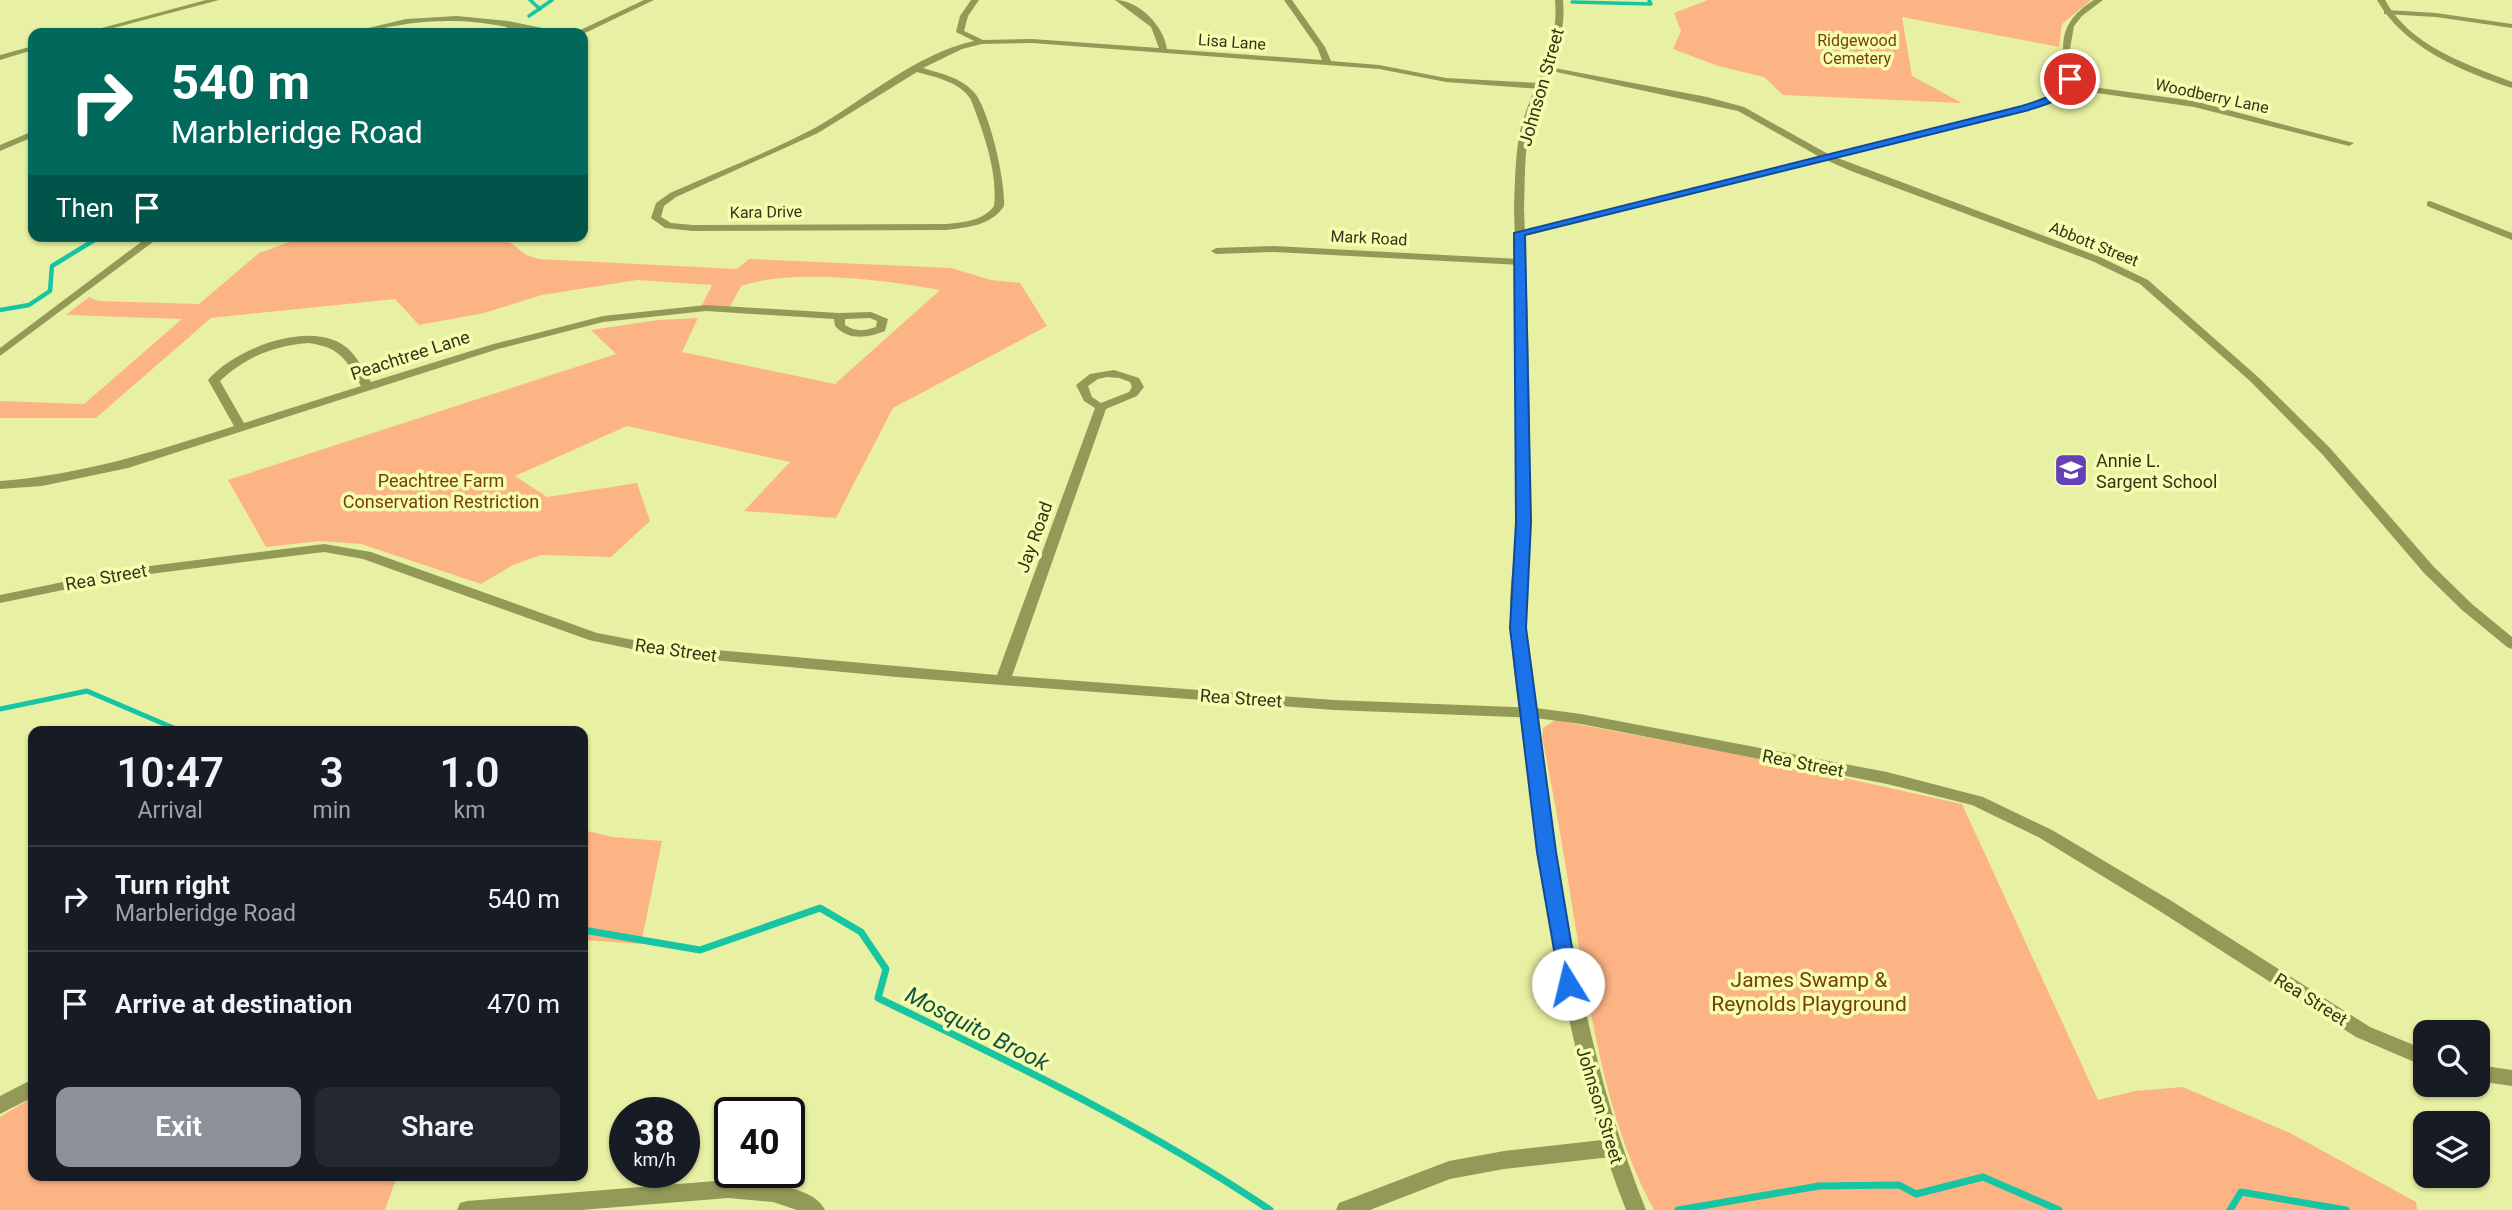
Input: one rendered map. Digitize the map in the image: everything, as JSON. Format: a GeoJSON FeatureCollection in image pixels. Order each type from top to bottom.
{"type":"FeatureCollection","features":[{"type":"Feature","properties":{"kind":"street"},"geometry":{"type":"LineString","coordinates":[[106,28],[215,0]]}},
{"type":"Feature","properties":{"kind":"street"},"geometry":{"type":"LineString","coordinates":[[588,28],[650,0]]}},
{"type":"Feature","properties":{"kind":"street"},"geometry":{"type":"LineString","coordinates":[[975,0],[964,16],[960,32],[982,42]]}},
{"type":"Feature","properties":{"kind":"street"},"geometry":{"type":"LineString","coordinates":[[1119,0],[1151,20],[1161,36],[1163,51]]}},
{"type":"Feature","properties":{"kind":"street"},"geometry":{"type":"LineString","coordinates":[[1288,0],[1321,47],[1328,64]]}},
{"type":"Feature","properties":{"kind":"street","name":"Johnson Street"},"geometry":{"type":"LineString","coordinates":[[1559,0],[1562,8],[1559,26],[1522,148],[1520,262],[1524,522],[1517,607],[1528,713],[1568,984],[1584,1057],[1611,1148],[1636,1210]]}},
{"type":"Feature","properties":{"kind":"street"},"geometry":{"type":"LineString","coordinates":[[1520,233],[2046,102],[2057,97],[2068,86],[2070,79],[2066,44],[2069,29],[2078,15],[2099,0]]}},
{"type":"Feature","properties":{"kind":"street"},"geometry":{"type":"LineString","coordinates":[[2381,0],[2387,12],[2403,29],[2429,46],[2512,85]]}},
{"type":"Feature","properties":{"kind":"street"},"geometry":{"type":"LineString","coordinates":[[2387,12],[2436,15],[2512,26]]}},
{"type":"Feature","properties":{"kind":"street"},"geometry":{"type":"LineString","coordinates":[[371,28],[391,23],[448,17],[535,28]]}},
{"type":"Feature","properties":{"kind":"street","name":"Lisa Lane"},"geometry":{"type":"LineString","coordinates":[[982,42],[1032,41],[1398,69],[1455,81],[1540,86]]}},
{"type":"Feature","properties":{"kind":"street","name":"Kara Drive"},"geometry":{"type":"LineString","coordinates":[[916,69],[953,82],[974,97],[995,166],[1001,198],[998,210],[989,216],[966,225],[946,227],[705,228],[669,226],[656,218],[659,205],[681,190],[821,127],[916,69],[959,47],[982,42]]}},
{"type":"Feature","properties":{"kind":"street"},"geometry":{"type":"LineString","coordinates":[[0,58],[28,50]]}},
{"type":"Feature","properties":{"kind":"street","name":"Abbott Street"},"geometry":{"type":"LineString","coordinates":[[1547,68],[1729,105],[1829,158],[1954,208],[2096,258],[2144,282],[2254,379],[2326,451],[2429,570],[2467,607],[2512,644]]}},
{"type":"Feature","properties":{"kind":"street","name":"Woodberry Lane"},"geometry":{"type":"LineString","coordinates":[[2068,86],[2194,104],[2348,144]]}},
{"type":"Feature","properties":{"kind":"street"},"geometry":{"type":"LineString","coordinates":[[0,148],[28,136]]}},
{"type":"Feature","properties":{"kind":"street"},"geometry":{"type":"LineString","coordinates":[[2430,204],[2512,237]]}},
{"type":"Feature","properties":{"kind":"street"},"geometry":{"type":"LineString","coordinates":[[0,354],[148,242]]}},
{"type":"Feature","properties":{"kind":"street","name":"Mark Road"},"geometry":{"type":"LineString","coordinates":[[1216,251],[1274,249],[1520,262]]}},
{"type":"Feature","properties":{"kind":"street","name":"Peachtree Lane"},"geometry":{"type":"LineString","coordinates":[[0,485],[43,482],[124,465],[494,347],[603,320],[706,309],[839,316]]}},
{"type":"Feature","properties":{"kind":"street"},"geometry":{"type":"LineString","coordinates":[[241,428],[214,380],[225,367],[257,351],[310,340],[328,342],[342,349],[368,387]]}},
{"type":"Feature","properties":{"kind":"street","name":"Jay Road"},"geometry":{"type":"LineString","coordinates":[[1003,679],[1101,407]]}},
{"type":"Feature","properties":{"kind":"street","name":"Rea Street"},"geometry":{"type":"LineString","coordinates":[[0,599],[126,573],[324,548],[366,555],[583,633],[648,648],[724,657],[1347,706],[1528,713],[1581,719],[1887,778],[1977,801],[2025,823],[2093,863],[2363,1032],[2413,1053]]}},
{"type":"Feature","properties":{"kind":"street"},"geometry":{"type":"LineString","coordinates":[[2490,1075],[2512,1078]]}},
{"type":"Feature","properties":{"kind":"street"},"geometry":{"type":"LineString","coordinates":[[0,1106],[28,1090]]}},
{"type":"Feature","properties":{"kind":"street"},"geometry":{"type":"LineString","coordinates":[[1346,1210],[1449,1170],[1504,1160],[1611,1148]]}},
{"type":"Feature","properties":{"kind":"street"},"geometry":{"type":"LineString","coordinates":[[467,1210],[728,1189],[757,1190],[790,1198],[815,1210]]}},
{"type":"Feature","properties":{"kind":"green space","name":"Ridgewood Cemetery"},"geometry":{"type":"Polygon","coordinates":[[[1708,0],[2091,0],[2062,24],[2059,47],[1902,17],[1912,76],[1962,103],[1783,95],[1764,77],[1718,66],[1673,49],[1681,31],[1674,13],[1708,0]]]}},
{"type":"Feature","properties":{"kind":"green space","name":"Peachtree Farm Conservation Restriction"},"geometry":{"type":"Polygon","coordinates":[[[289,242],[510,242],[526,255],[539,259],[737,269],[749,259],[951,268],[991,280],[1020,283],[1047,326],[893,408],[836,518],[744,511],[790,462],[627,426],[515,476],[547,497],[637,483],[650,521],[611,557],[541,555],[513,565],[481,584],[361,544],[320,541],[266,547],[228,480],[616,354],[591,330],[658,320],[698,318],[682,352],[835,384],[940,290],[867,280],[786,278],[741,286],[730,307],[701,307],[712,285],[637,280],[542,295],[484,313],[419,325],[395,299],[211,318],[96,418],[0,418],[0,401],[84,404],[182,319],[66,315],[89,297],[98,301],[199,304],[259,253],[289,242]]]}},
{"type":"Feature","properties":{"kind":"green space","name":"James Swamp & Reynolds Playground"},"geometry":{"type":"Polygon","coordinates":[[[1555,720],[1741,755],[1962,804],[2098,1100],[2135,1091],[2183,1087],[2290,1133],[2416,1202],[2417,1210],[1654,1210],[1617,1121],[1594,1028],[1542,738],[1543,728],[1555,720]]]}},
{"type":"Feature","properties":{"kind":"green space"},"geometry":{"type":"Polygon","coordinates":[[[588,831],[613,837],[662,841],[641,944],[588,940],[588,831]]]}},
{"type":"Feature","properties":{"kind":"green space"},"geometry":{"type":"Polygon","coordinates":[[[28,1100],[28,1181],[395,1181],[385,1210],[0,1210],[0,1117],[28,1100]]]}},
{"type":"Feature","properties":{"kind":"waterway"},"geometry":{"type":"LineString","coordinates":[[530,0],[540,9]]}},
{"type":"Feature","properties":{"kind":"waterway","name":"Mosquito Brook"},"geometry":{"type":"LineString","coordinates":[[540,9],[552,0]]}},
{"type":"Feature","properties":{"kind":"waterway"},"geometry":{"type":"LineString","coordinates":[[1572,2],[1651,4],[1649,0]]}},
{"type":"Feature","properties":{"kind":"waterway","name":"Mosquito Brook"},"geometry":{"type":"LineString","coordinates":[[529,16],[540,9]]}},
{"type":"Feature","properties":{"kind":"waterway","name":"Mosquito Brook"},"geometry":{"type":"LineString","coordinates":[[0,310],[29,305],[50,291],[52,266],[91,242]]}},
{"type":"Feature","properties":{"kind":"waterway","name":"Mosquito Brook"},"geometry":{"type":"LineString","coordinates":[[0,709],[87,691],[169,726]]}},
{"type":"Feature","properties":{"kind":"waterway","name":"Mosquito Brook"},"geometry":{"type":"LineString","coordinates":[[588,931],[700,950],[820,908],[861,932],[886,969],[878,998],[1127,1123],[1270,1210]]}},
{"type":"Feature","properties":{"kind":"waterway","name":"Mosquito Brook"},"geometry":{"type":"LineString","coordinates":[[1678,1210],[1819,1186],[1899,1185],[1916,1194],[1983,1177],[2059,1210]]}},
{"type":"Feature","properties":{"kind":"waterway","name":"Mosquito Brook"},"geometry":{"type":"LineString","coordinates":[[2230,1210],[2241,1192],[2346,1210]]}},
{"type":"Feature","properties":{"kind":"place","name":"Annie L. Sargent School"},"geometry":{"type":"Point","coordinates":[2071,470]}},
{"type":"Feature","properties":{"kind":"route"},"geometry":{"type":"LineString","coordinates":[[1568,984],[1547,852],[1518,628],[1517,607],[1524,522],[1520,233],[1549,228],[2025,108],[2057,97],[2064,92],[2070,79]]}}]}
